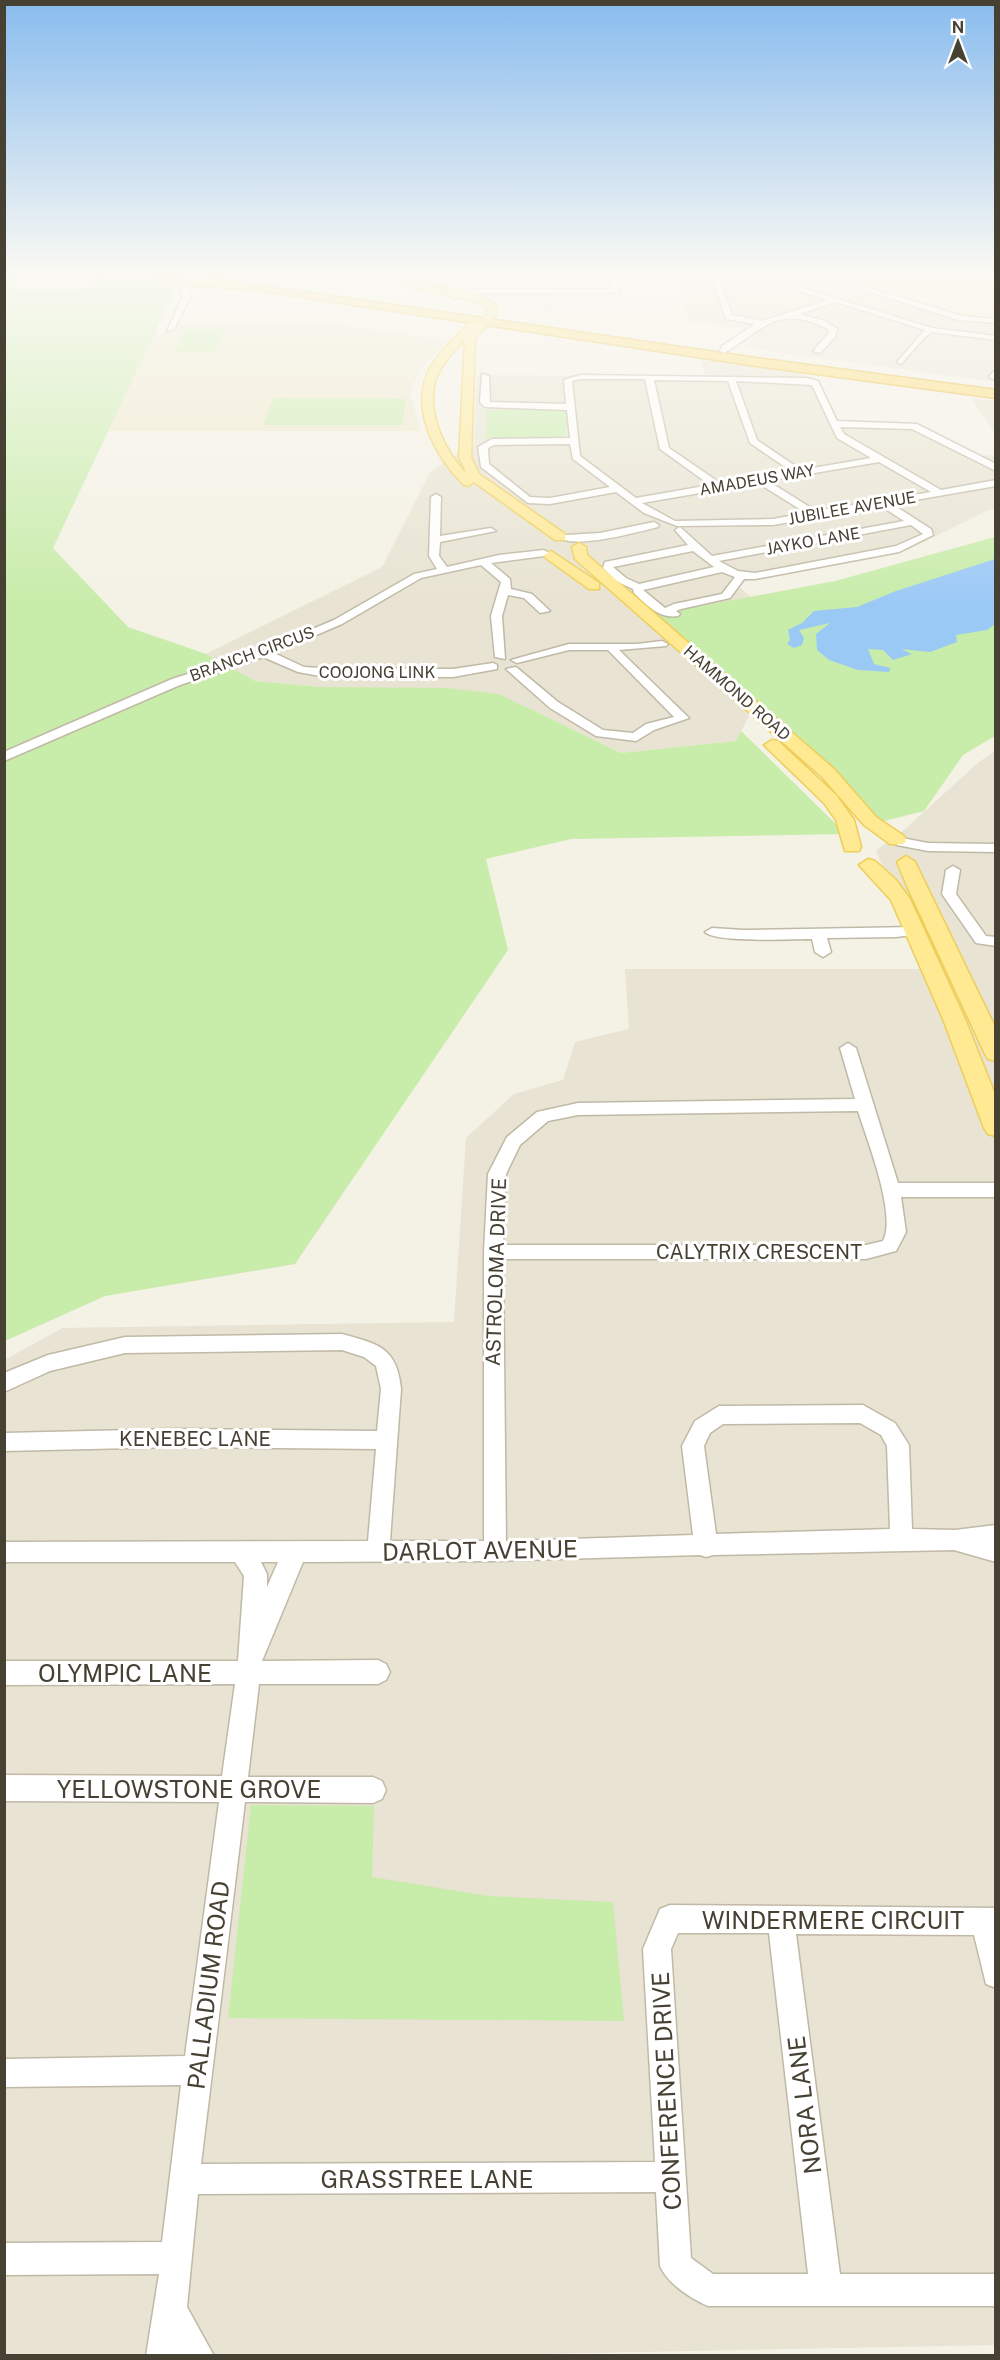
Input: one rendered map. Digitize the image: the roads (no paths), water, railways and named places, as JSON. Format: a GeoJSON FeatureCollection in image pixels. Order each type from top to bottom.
{"type":"FeatureCollection","features":[{"type":"Feature","properties":{"kind":"highway"},"geometry":{"type":"LineString","coordinates":[[934,384],[996,394]]}},
{"type":"Feature","properties":{"kind":"highway"},"geometry":{"type":"LineString","coordinates":[[962,384],[996,389]]}},
{"type":"Feature","properties":{"kind":"main road"},"geometry":{"type":"LineString","coordinates":[[431,384],[427,402],[441,420],[442,448],[461,476],[496,507],[522,523],[525,530]]}},
{"type":"Feature","properties":{"kind":"main road","name":"HAMMOND ROAD"},"geometry":{"type":"LineString","coordinates":[[467,384],[464,448],[468,465],[474,476],[571,542],[580,556],[819,765],[865,816],[904,851]]}},
{"type":"Feature","properties":{"kind":"main road"},"geometry":{"type":"LineString","coordinates":[[441,420],[467,418]]}},
{"type":"Feature","properties":{"kind":"main road"},"geometry":{"type":"LineString","coordinates":[[442,448],[464,448]]}},
{"type":"Feature","properties":{"kind":"main road"},"geometry":{"type":"LineString","coordinates":[[540,540],[571,542],[573,552],[543,551],[540,540]]}},
{"type":"Feature","properties":{"kind":"main road","name":"HAMMOND ROAD"},"geometry":{"type":"LineString","coordinates":[[543,551],[583,576],[662,644],[830,799],[845,820],[852,847]]}},
{"type":"Feature","properties":{"kind":"main road"},"geometry":{"type":"LineString","coordinates":[[904,851],[868,836],[860,838],[852,847],[855,857],[868,865],[889,884],[900,899],[954,1019],[996,1128]]}},
{"type":"Feature","properties":{"kind":"main road"},"geometry":{"type":"LineString","coordinates":[[868,865],[894,867],[904,851]]}},
{"type":"Feature","properties":{"kind":"main road"},"geometry":{"type":"LineString","coordinates":[[904,851],[915,887],[955,963],[996,1054]]}},
{"type":"Feature","properties":{"kind":"street"},"geometry":{"type":"LineString","coordinates":[[485,384],[484,402],[488,405],[569,407]]}},
{"type":"Feature","properties":{"kind":"street"},"geometry":{"type":"LineString","coordinates":[[567,384],[577,458],[647,511],[677,526],[693,544],[725,568],[741,576],[755,576],[899,549],[928,535],[927,531],[883,502]]}},
{"type":"Feature","properties":{"kind":"street"},"geometry":{"type":"LineString","coordinates":[[651,384],[665,449],[720,487]]}},
{"type":"Feature","properties":{"kind":"street"},"geometry":{"type":"LineString","coordinates":[[732,384],[753,441],[800,473]]}},
{"type":"Feature","properties":{"kind":"street"},"geometry":{"type":"LineString","coordinates":[[816,384],[840,436],[940,493]]}},
{"type":"Feature","properties":{"kind":"street"},"geometry":{"type":"LineString","coordinates":[[835,424],[914,426],[996,468]]}},
{"type":"Feature","properties":{"kind":"street"},"geometry":{"type":"LineString","coordinates":[[573,441],[492,442],[483,447],[483,461],[489,470],[528,500],[550,501],[617,489]]}},
{"type":"Feature","properties":{"kind":"street","name":"AMADEUS WAY"},"geometry":{"type":"LineString","coordinates":[[634,501],[880,459]]}},
{"type":"Feature","properties":{"kind":"street"},"geometry":{"type":"LineString","coordinates":[[760,480],[815,515]]}},
{"type":"Feature","properties":{"kind":"street","name":"JUBILEE AVENUE"},"geometry":{"type":"LineString","coordinates":[[677,526],[774,522],[996,483]]}},
{"type":"Feature","properties":{"kind":"street"},"geometry":{"type":"LineString","coordinates":[[436,497],[434,556],[443,569]]}},
{"type":"Feature","properties":{"kind":"street"},"geometry":{"type":"LineString","coordinates":[[647,511],[655,524],[654,529],[693,544]]}},
{"type":"Feature","properties":{"kind":"street","name":"JAYKO LANE"},"geometry":{"type":"LineString","coordinates":[[713,559],[914,522]]}},
{"type":"Feature","properties":{"kind":"street"},"geometry":{"type":"LineString","coordinates":[[571,542],[655,524],[677,526]]}},
{"type":"Feature","properties":{"kind":"street"},"geometry":{"type":"LineString","coordinates":[[571,542],[665,533],[677,526]]}},
{"type":"Feature","properties":{"kind":"street"},"geometry":{"type":"LineString","coordinates":[[435,540],[491,531]]}},
{"type":"Feature","properties":{"kind":"street"},"geometry":{"type":"LineString","coordinates":[[693,544],[609,564],[608,568],[622,580],[638,587],[725,568]]}},
{"type":"Feature","properties":{"kind":"street","name":"BRANCH CIRCUS"},"geometry":{"type":"LineString","coordinates":[[4,757],[176,682],[264,652],[338,622],[418,576],[482,561],[543,551]]}},
{"type":"Feature","properties":{"kind":"street"},"geometry":{"type":"LineString","coordinates":[[482,561],[506,581],[505,591],[498,605],[498,643],[501,657],[515,665],[554,705],[600,733],[636,737],[650,727],[682,718],[612,647]]}},
{"type":"Feature","properties":{"kind":"street"},"geometry":{"type":"LineString","coordinates":[[638,587],[643,596],[670,613],[678,606],[726,596],[741,576]]}},
{"type":"Feature","properties":{"kind":"street"},"geometry":{"type":"LineString","coordinates":[[505,591],[528,596],[544,611]]}},
{"type":"Feature","properties":{"kind":"street"},"geometry":{"type":"LineString","coordinates":[[515,665],[569,647],[662,644]]}},
{"type":"Feature","properties":{"kind":"street","name":"COOJONG LINK"},"geometry":{"type":"LineString","coordinates":[[264,652],[293,666],[320,672],[453,673],[515,665]]}},
{"type":"Feature","properties":{"kind":"street"},"geometry":{"type":"LineString","coordinates":[[493,667],[491,661],[501,657]]}},
{"type":"Feature","properties":{"kind":"street"},"geometry":{"type":"LineString","coordinates":[[904,851],[996,848]]}},
{"type":"Feature","properties":{"kind":"street"},"geometry":{"type":"LineString","coordinates":[[952,870],[949,894],[981,940],[996,942]]}},
{"type":"Feature","properties":{"kind":"street"},"geometry":{"type":"LineString","coordinates":[[712,932],[744,935],[914,931]]}},
{"type":"Feature","properties":{"kind":"street"},"geometry":{"type":"LineString","coordinates":[[818,934],[823,952]]}},
{"type":"Feature","properties":{"kind":"street","name":"CALYTRIX CRESCENT"},"geometry":{"type":"LineString","coordinates":[[493,1252],[866,1252],[889,1246],[897,1232],[891,1190],[848,1048]]}},
{"type":"Feature","properties":{"kind":"street","name":"ASTROLOMA DRIVE"},"geometry":{"type":"LineString","coordinates":[[495,1551],[493,1252],[497,1174],[513,1141],[543,1116],[578,1109],[865,1105]]}},
{"type":"Feature","properties":{"kind":"street"},"geometry":{"type":"LineString","coordinates":[[891,1190],[996,1190]]}},
{"type":"Feature","properties":{"kind":"street"},"geometry":{"type":"LineString","coordinates":[[4,1384],[21,1373],[48,1363],[125,1345],[342,1342],[375,1351],[390,1370],[378,1551]]}},
{"type":"Feature","properties":{"kind":"street"},"geometry":{"type":"LineString","coordinates":[[706,1547],[693,1446],[702,1427],[719,1415],[863,1414],[888,1429],[898,1445],[901,1539]]}},
{"type":"Feature","properties":{"kind":"street","name":"KENEBEC LANE"},"geometry":{"type":"LineString","coordinates":[[4,1442],[175,1438],[386,1440]]}},
{"type":"Feature","properties":{"kind":"street","name":"DARLOT AVENUE"},"geometry":{"type":"LineString","coordinates":[[4,1552],[495,1551],[706,1547],[901,1539],[955,1540],[996,1535]]}},
{"type":"Feature","properties":{"kind":"street","name":"DARLOT AVENUE"},"geometry":{"type":"LineString","coordinates":[[955,1540],[996,1552]]}},
{"type":"Feature","properties":{"kind":"street","name":"PALLADIUM ROAD"},"geometry":{"type":"LineString","coordinates":[[162,2355],[171,2310],[184,2179],[247,1667],[254,1628],[256,1574],[241,1551]]}},
{"type":"Feature","properties":{"kind":"street","name":"PALLADIUM ROAD"},"geometry":{"type":"LineString","coordinates":[[247,1667],[266,1627],[284,1570],[296,1552]]}},
{"type":"Feature","properties":{"kind":"street","name":"OLYMPIC LANE"},"geometry":{"type":"LineString","coordinates":[[4,1674],[247,1667],[378,1672]]}},
{"type":"Feature","properties":{"kind":"street","name":"YELLOWSTONE GROVE"},"geometry":{"type":"LineString","coordinates":[[4,1788],[373,1790]]}},
{"type":"Feature","properties":{"kind":"street","name":"WINDERMERE CIRCUIT"},"geometry":{"type":"LineString","coordinates":[[670,1919],[990,1922]]}},
{"type":"Feature","properties":{"kind":"street","name":"CONFERENCE DRIVE"},"geometry":{"type":"LineString","coordinates":[[670,1919],[657,1949],[676,2266],[708,2290],[826,2290]]}},
{"type":"Feature","properties":{"kind":"street","name":"NORA LANE"},"geometry":{"type":"LineString","coordinates":[[781,1920],[826,2290]]}},
{"type":"Feature","properties":{"kind":"street"},"geometry":{"type":"LineString","coordinates":[[990,1922],[996,1974]]}},
{"type":"Feature","properties":{"kind":"street"},"geometry":{"type":"LineString","coordinates":[[4,2073],[198,2070]]}},
{"type":"Feature","properties":{"kind":"street","name":"GRASSTREE LANE"},"geometry":{"type":"LineString","coordinates":[[184,2179],[671,2177]]}},
{"type":"Feature","properties":{"kind":"street"},"geometry":{"type":"LineString","coordinates":[[4,2259],[176,2258]]}},
{"type":"Feature","properties":{"kind":"street"},"geometry":{"type":"LineString","coordinates":[[826,2290],[996,2290]]}},
{"type":"Feature","properties":{"kind":"street"},"geometry":{"type":"LineString","coordinates":[[171,2310],[198,2355]]}},
{"type":"Feature","properties":{"kind":"water"},"geometry":{"type":"Polygon","coordinates":[[[995,559],[995,624],[987,630],[956,635],[957,642],[930,652],[901,649],[912,654],[893,660],[883,650],[868,649],[874,664],[890,668],[889,672],[858,670],[829,660],[817,650],[816,634],[830,623],[799,630],[804,638],[802,645],[794,648],[787,644],[790,640],[788,630],[802,623],[814,611],[857,607],[896,591],[995,559]]]}}]}
